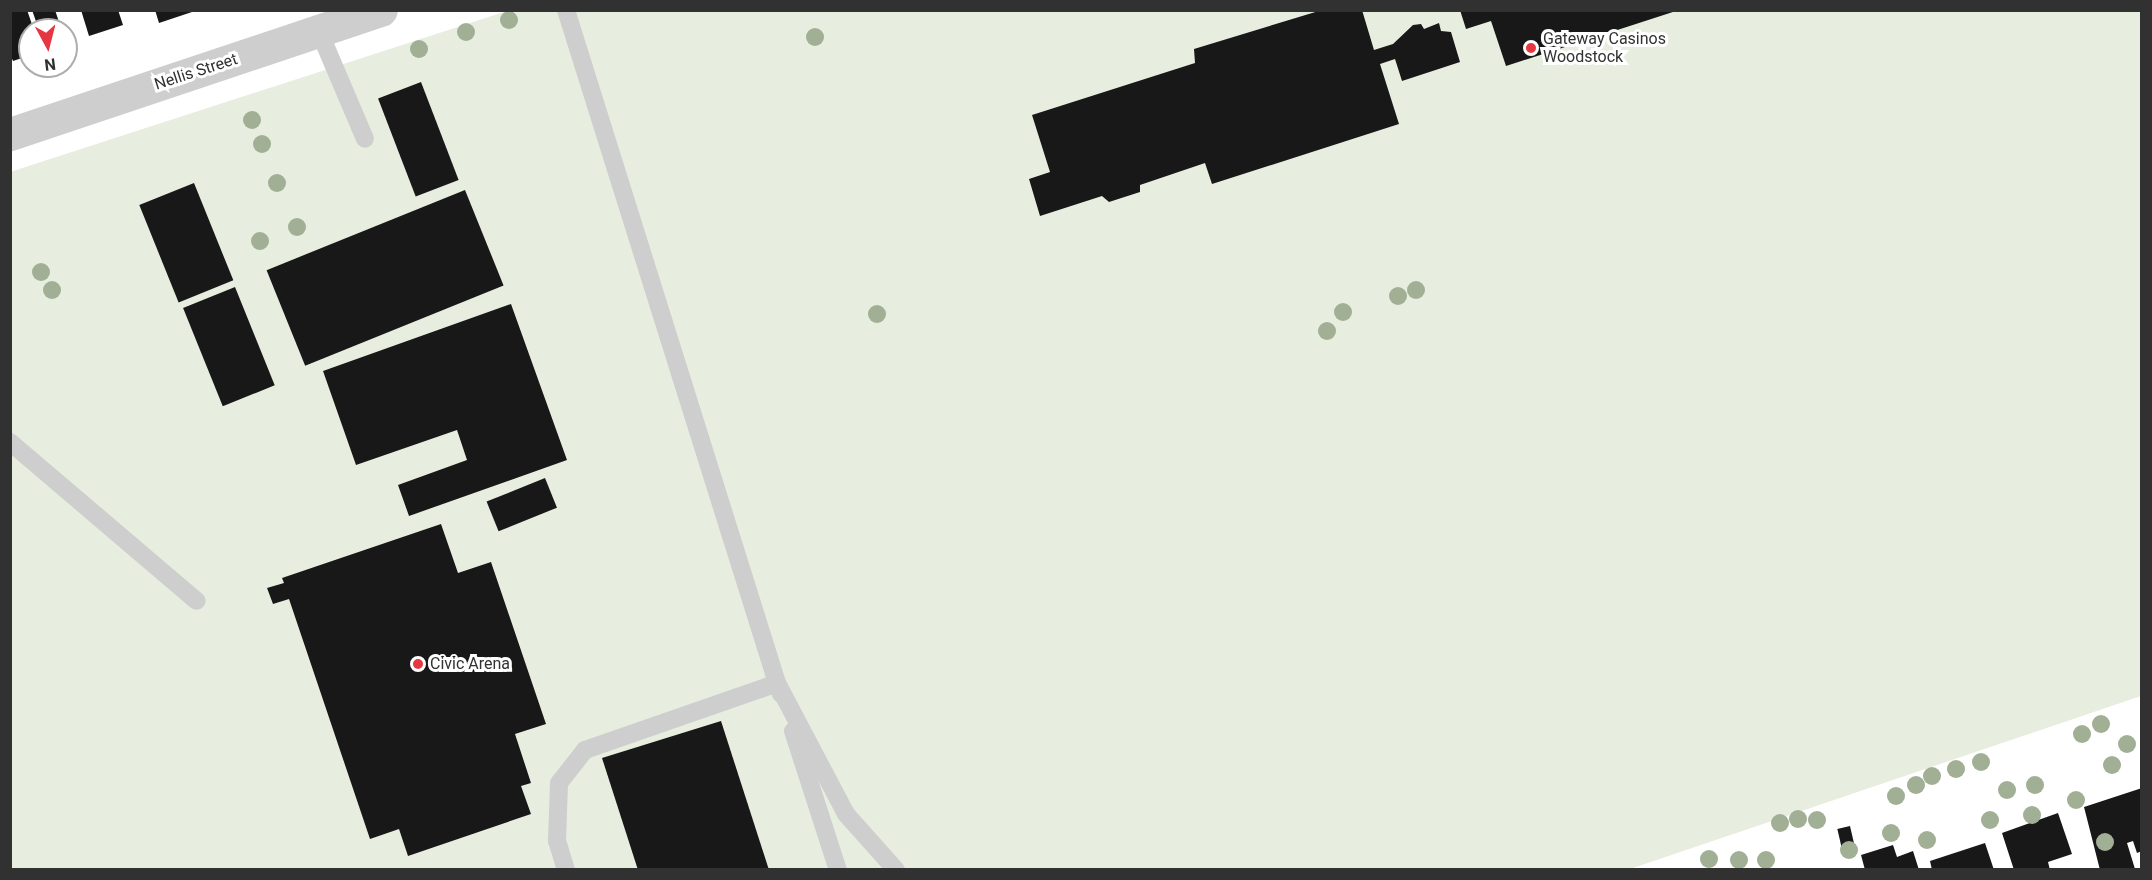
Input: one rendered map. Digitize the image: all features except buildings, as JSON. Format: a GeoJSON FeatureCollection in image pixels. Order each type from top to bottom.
{"type":"FeatureCollection","features":[{"type":"Feature","properties":{"kind":"street","name":"Nellis Street"},"geometry":{"type":"LineString","coordinates":[[10,134],[381,10]]}},
{"type":"Feature","properties":{"kind":"lane"},"geometry":{"type":"LineString","coordinates":[[566,10],[838,870]]}},
{"type":"Feature","properties":{"kind":"lane"},"geometry":{"type":"LineString","coordinates":[[319,31],[365,139]]}},
{"type":"Feature","properties":{"kind":"lane"},"geometry":{"type":"LineString","coordinates":[[10,442],[197,601]]}},
{"type":"Feature","properties":{"kind":"lane"},"geometry":{"type":"LineString","coordinates":[[566,870],[557,841],[559,783],[585,750],[777,683]]}},
{"type":"Feature","properties":{"kind":"lane"},"geometry":{"type":"LineString","coordinates":[[777,683],[846,814],[896,870]]}},
{"type":"Feature","properties":{"kind":"shaded area"},"geometry":{"type":"Polygon","coordinates":[[[507,11],[2141,11],[2141,696],[1630,869],[11,869],[10,172],[507,11]]]}},
{"type":"Feature","properties":{"kind":"place","name":"Gateway Casinos Woodstock"},"geometry":{"type":"Point","coordinates":[1531,48]}},
{"type":"Feature","properties":{"kind":"place","name":"Civic Arena"},"geometry":{"type":"Point","coordinates":[418,664]}}]}
